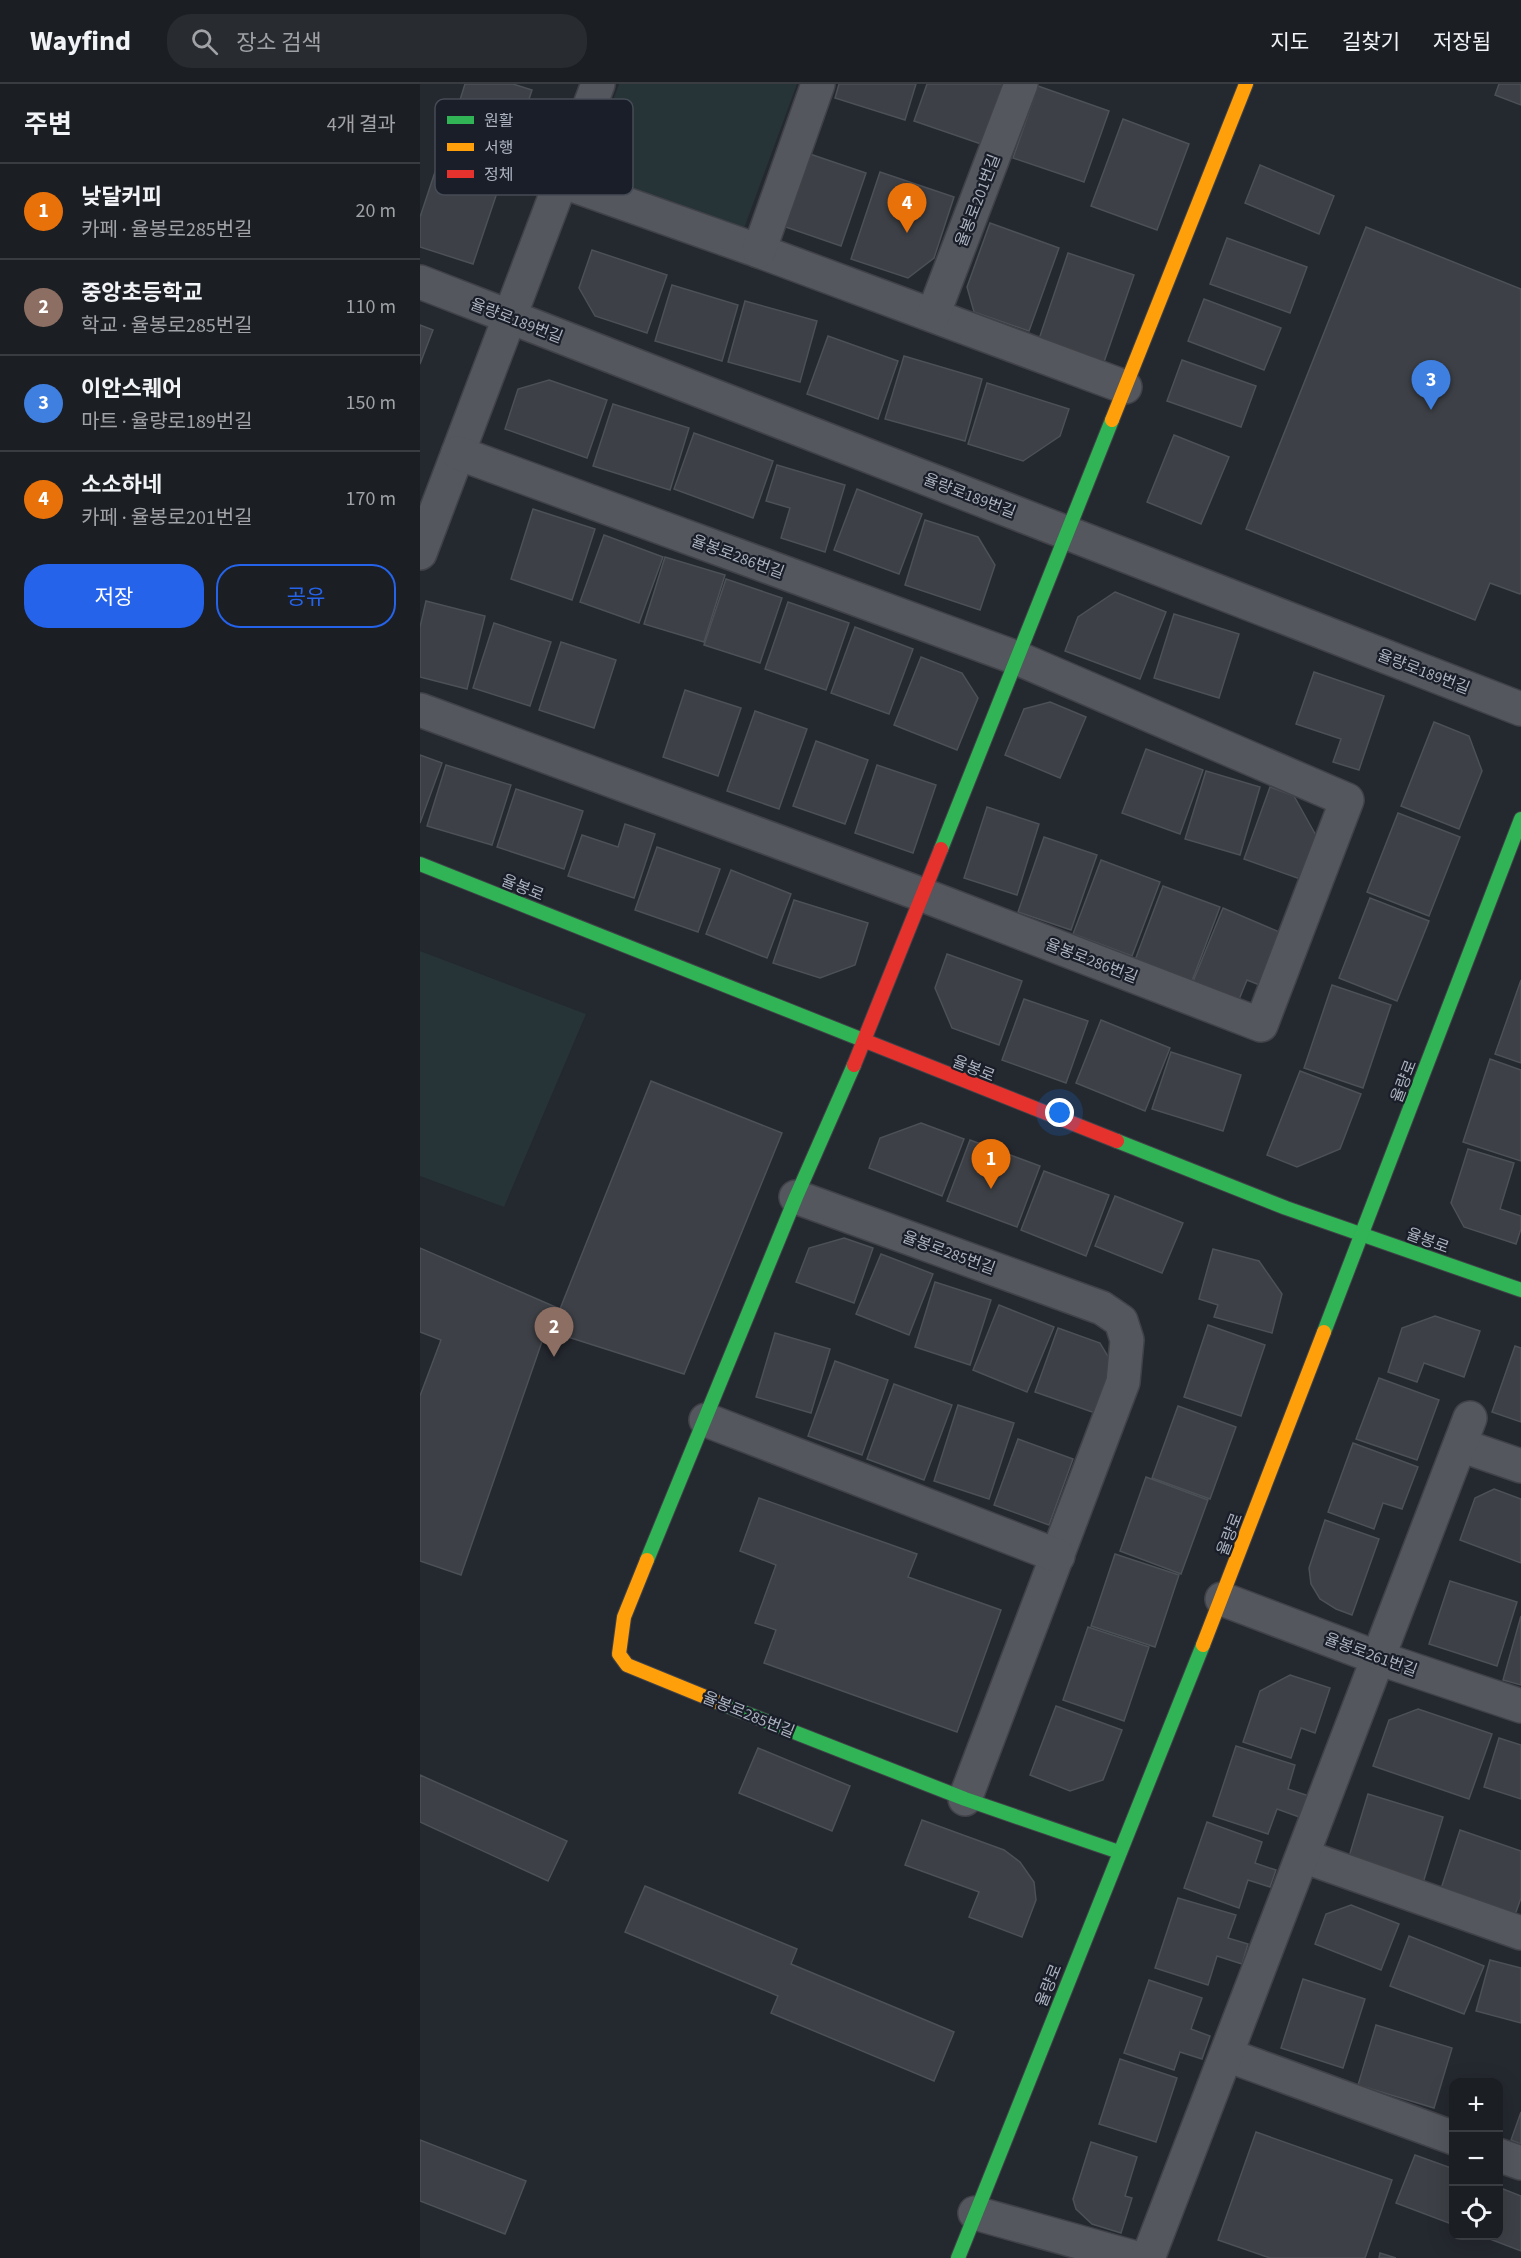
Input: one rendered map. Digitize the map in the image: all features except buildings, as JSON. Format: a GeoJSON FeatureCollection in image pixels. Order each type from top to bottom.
{"type":"FeatureCollection","features":[{"type":"Feature","properties":{"kind":"street"},"geometry":{"type":"LineString","coordinates":[[592,99],[598,84]]}},
{"type":"Feature","properties":{"kind":"street"},"geometry":{"type":"LineString","coordinates":[[759,251],[818,84]]}},
{"type":"Feature","properties":{"kind":"street","name":"율봉로201번길"},"geometry":{"type":"LineString","coordinates":[[933,315],[1021,84]]}},
{"type":"Feature","properties":{"kind":"street"},"geometry":{"type":"LineString","coordinates":[[864,1042],[1246,84]]}},
{"type":"Feature","properties":{"kind":"street"},"geometry":{"type":"LineString","coordinates":[[420,553],[556,195]]}},
{"type":"Feature","properties":{"kind":"street"},"geometry":{"type":"LineString","coordinates":[[601,195],[759,251],[1125,387]]}},
{"type":"Feature","properties":{"kind":"street","name":"율량로189번길"},"geometry":{"type":"LineString","coordinates":[[420,282],[1521,709]]}},
{"type":"Feature","properties":{"kind":"street","name":"율봉로286번길"},"geometry":{"type":"LineString","coordinates":[[420,710],[923,895],[1261,1025],[1347,800],[1017,658],[458,453]]}},
{"type":"Feature","properties":{"kind":"street","name":"율량로"},"geometry":{"type":"LineString","coordinates":[[958,2258],[1222,1599],[1521,819]]}},
{"type":"Feature","properties":{"kind":"street","name":"율봉로"},"geometry":{"type":"LineString","coordinates":[[420,864],[1286,1208],[1521,1290]]}},
{"type":"Feature","properties":{"kind":"street","name":"율봉로285번길"},"geometry":{"type":"LineString","coordinates":[[864,1042],[796,1197],[624,1617],[619,1654],[627,1665],[646,1674],[964,1799],[1119,1852]]}},
{"type":"Feature","properties":{"kind":"street","name":"율봉로285번길"},"geometry":{"type":"LineString","coordinates":[[796,1197],[1102,1308],[1121,1321],[1127,1340],[1123,1382],[1058,1556]]}},
{"type":"Feature","properties":{"kind":"street"},"geometry":{"type":"LineString","coordinates":[[706,1420],[1058,1556],[964,1799]]}},
{"type":"Feature","properties":{"kind":"street"},"geometry":{"type":"LineString","coordinates":[[1148,2258],[1465,1432],[1521,1466]]}},
{"type":"Feature","properties":{"kind":"street","name":"율봉로261번길"},"geometry":{"type":"LineString","coordinates":[[1222,1599],[1378,1658],[1521,1706]]}},
{"type":"Feature","properties":{"kind":"street"},"geometry":{"type":"LineString","coordinates":[[1303,1856],[1521,1933]]}},
{"type":"Feature","properties":{"kind":"street"},"geometry":{"type":"LineString","coordinates":[[1227,2055],[1449,2136]]}},
{"type":"Feature","properties":{"kind":"street"},"geometry":{"type":"LineString","coordinates":[[1503,2157],[1521,2163]]}},
{"type":"Feature","properties":{"kind":"street"},"geometry":{"type":"LineString","coordinates":[[975,2213],[1136,2258]]}},
{"type":"Feature","properties":{"kind":"shaded area"},"geometry":{"type":"Polygon","coordinates":[[[619,84],[797,84],[743,231],[633,191],[633,99],[614,99],[619,84]]]}},
{"type":"Feature","properties":{"kind":"shaded area"},"geometry":{"type":"Polygon","coordinates":[[[420,951],[586,1014],[504,1207],[420,1176],[420,951]]]}},
{"type":"Feature","properties":{"kind":"traffic: fast"},"geometry":{"type":"LineString","coordinates":[[941,849],[1112,420]]}},
{"type":"Feature","properties":{"kind":"traffic: fast"},"geometry":{"type":"LineString","coordinates":[[1324,1332],[1521,819]]}},
{"type":"Feature","properties":{"kind":"traffic: fast"},"geometry":{"type":"LineString","coordinates":[[420,864],[868,1042]]}},
{"type":"Feature","properties":{"kind":"traffic: fast"},"geometry":{"type":"LineString","coordinates":[[647,1560],[796,1197],[854,1065]]}},
{"type":"Feature","properties":{"kind":"traffic: fast"},"geometry":{"type":"LineString","coordinates":[[1117,1141],[1286,1208],[1521,1290]]}},
{"type":"Feature","properties":{"kind":"traffic: fast"},"geometry":{"type":"LineString","coordinates":[[958,2258],[1203,1645]]}},
{"type":"Feature","properties":{"kind":"traffic: fast"},"geometry":{"type":"LineString","coordinates":[[725,1705],[965,1799],[1119,1852]]}},
{"type":"Feature","properties":{"kind":"traffic: slow"},"geometry":{"type":"LineString","coordinates":[[1112,420],[1246,84]]}},
{"type":"Feature","properties":{"kind":"traffic: slow"},"geometry":{"type":"LineString","coordinates":[[1203,1645],[1324,1332]]}},
{"type":"Feature","properties":{"kind":"traffic: slow"},"geometry":{"type":"LineString","coordinates":[[647,1560],[624,1617],[619,1654],[627,1665],[725,1705]]}},
{"type":"Feature","properties":{"kind":"traffic: jam"},"geometry":{"type":"LineString","coordinates":[[854,1065],[941,849]]}},
{"type":"Feature","properties":{"kind":"traffic: jam"},"geometry":{"type":"LineString","coordinates":[[868,1042],[1117,1141]]}},
{"type":"Feature","properties":{"kind":"place","name":"소소하네"},"geometry":{"type":"Point","coordinates":[907,233]}},
{"type":"Feature","properties":{"kind":"place","name":"이안스퀘어"},"geometry":{"type":"Point","coordinates":[1431,410]}},
{"type":"Feature","properties":{"kind":"place","name":"낮달커피"},"geometry":{"type":"Point","coordinates":[991,1189]}},
{"type":"Feature","properties":{"kind":"place","name":"중앙초등학교"},"geometry":{"type":"Point","coordinates":[554,1357]}}]}
